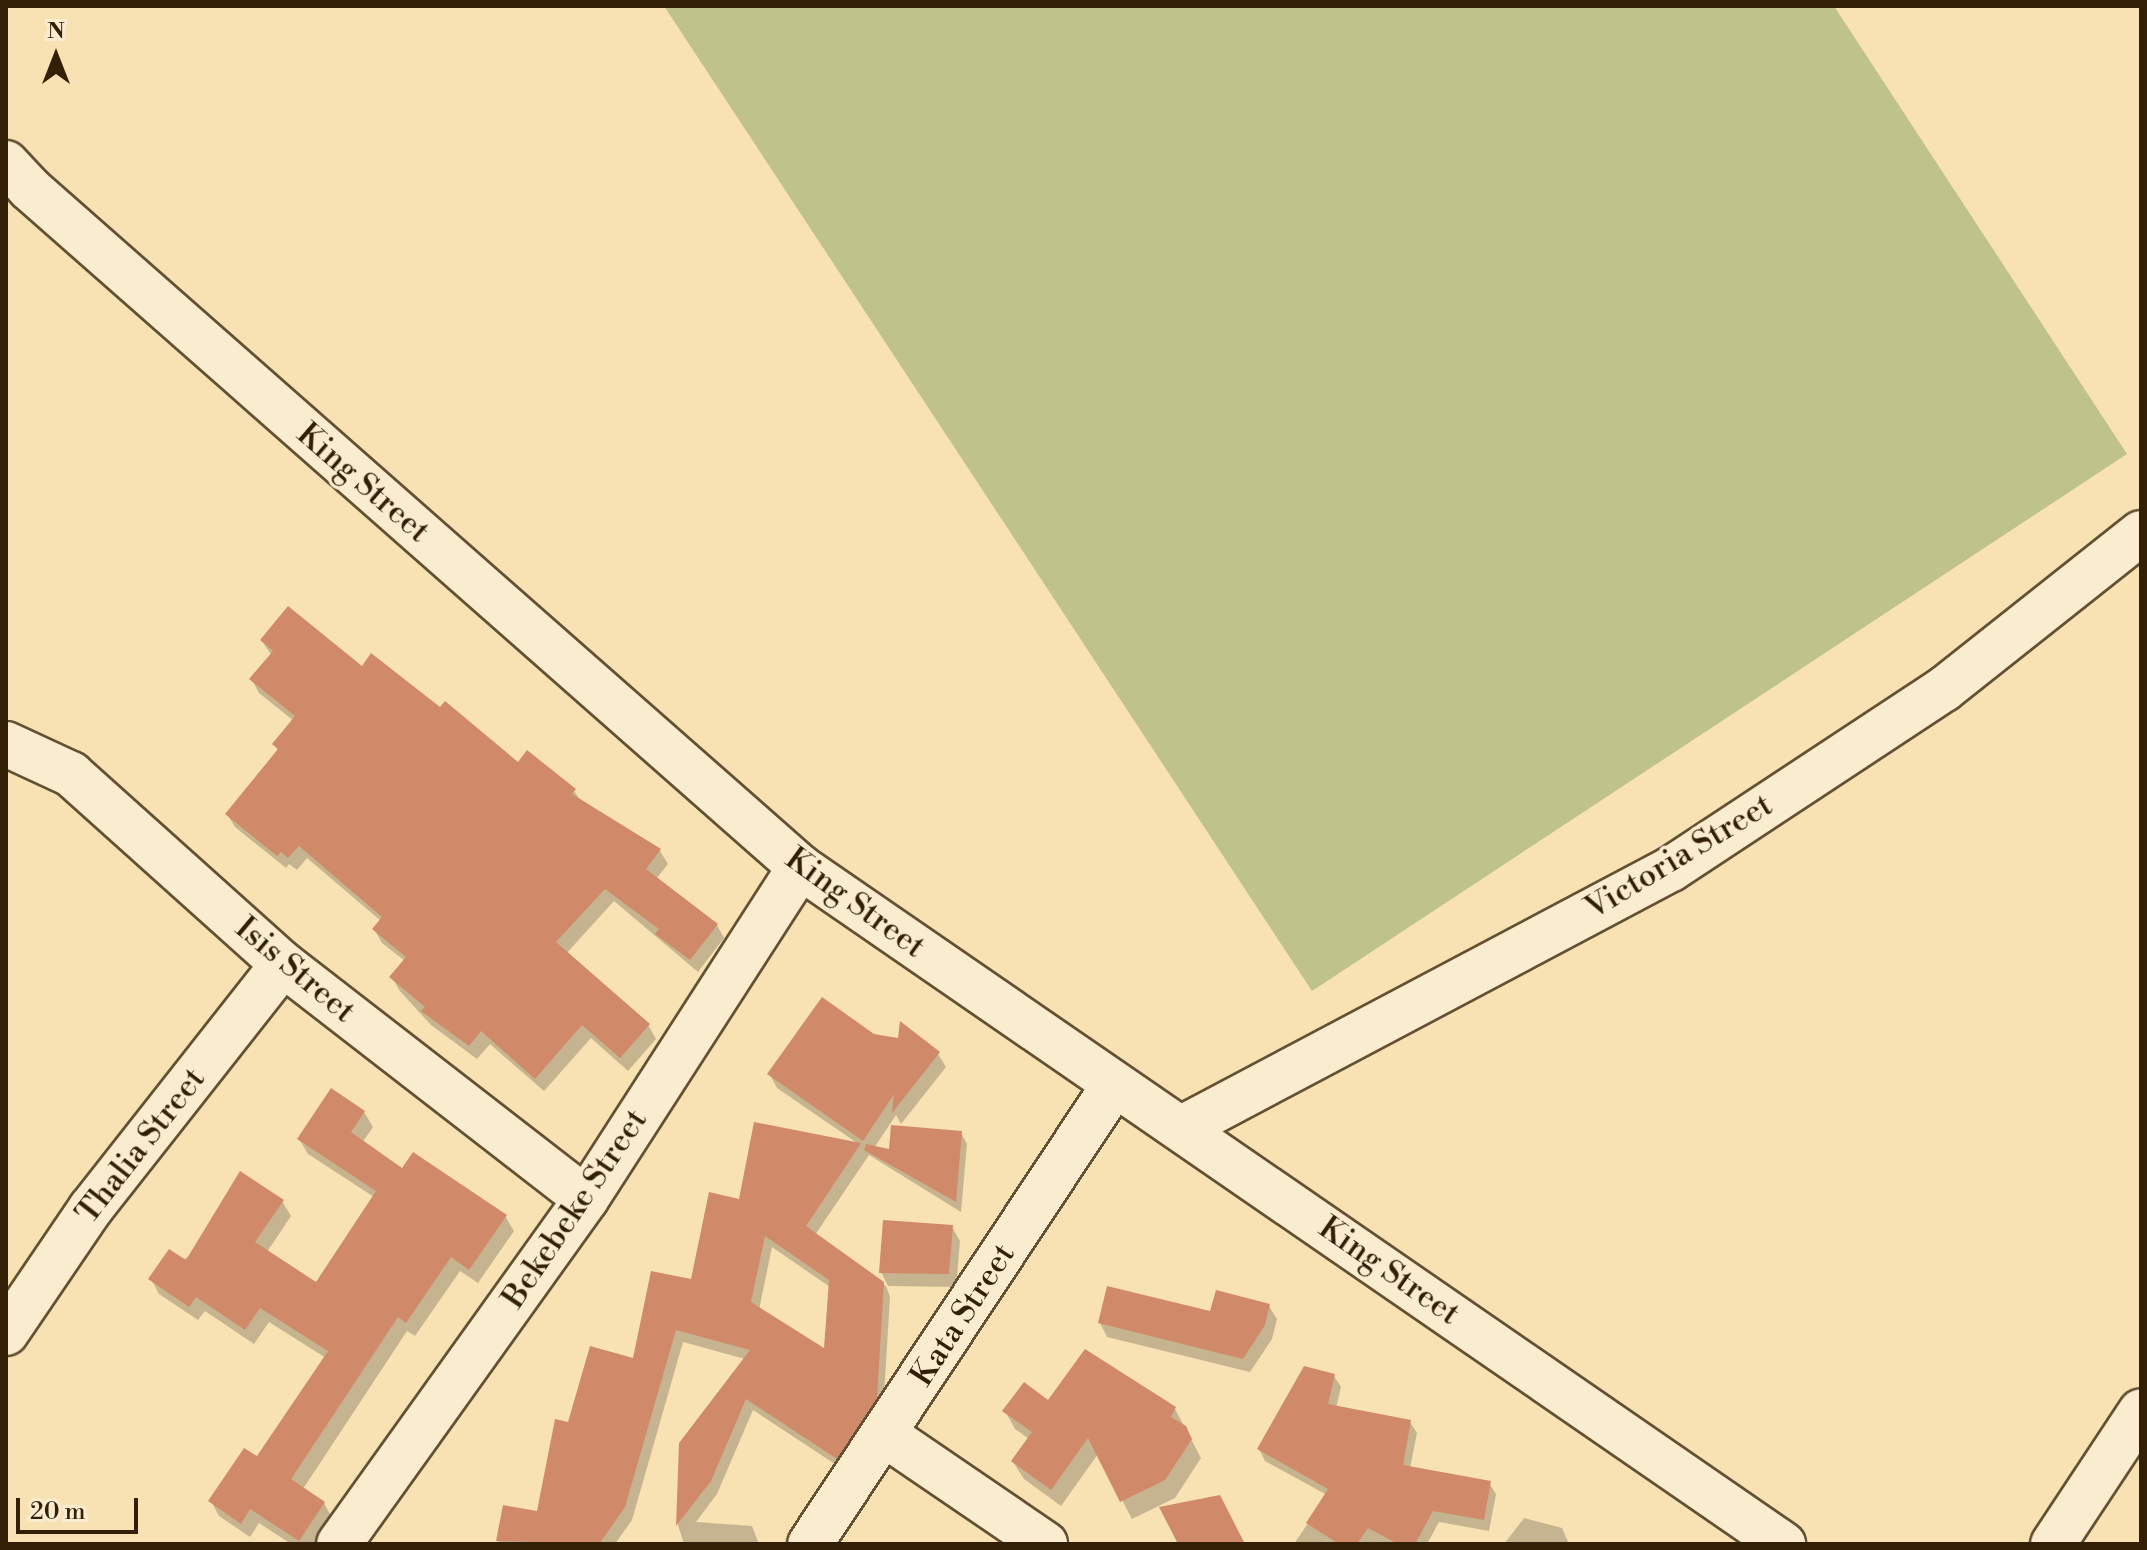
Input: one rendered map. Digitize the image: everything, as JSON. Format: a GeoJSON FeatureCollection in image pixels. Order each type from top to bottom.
{"type":"FeatureCollection","features":[{"type":"Feature","properties":{"kind":"street","name":"King Street"},"geometry":{"type":"LineString","coordinates":[[14,188],[800,867],[1783,1544]]}},
{"type":"Feature","properties":{"kind":"street","name":"Victoria Street"},"geometry":{"type":"LineString","coordinates":[[1182,1128],[1671,869],[1944,689],[2141,533]]}},
{"type":"Feature","properties":{"kind":"street","name":"Isis Street"},"geometry":{"type":"LineString","coordinates":[[6,743],[71,774],[283,964],[586,1199]]}},
{"type":"Feature","properties":{"kind":"street","name":"Bekebeke Street"},"geometry":{"type":"LineString","coordinates":[[339,1544],[586,1199],[800,867]]}},
{"type":"Feature","properties":{"kind":"street","name":"Thalia Street"},"geometry":{"type":"LineString","coordinates":[[6,1333],[91,1208],[283,964]]}},
{"type":"Feature","properties":{"kind":"street","name":"Kata Street"},"geometry":{"type":"LineString","coordinates":[[810,1544],[1114,1085]]}},
{"type":"Feature","properties":{"kind":"street"},"geometry":{"type":"LineString","coordinates":[[2053,1544],[2141,1411]]}},
{"type":"Feature","properties":{"kind":"street"},"geometry":{"type":"LineString","coordinates":[[884,1434],[1045,1544]]}},
{"type":"Feature","properties":{"kind":"green space"},"geometry":{"type":"Polygon","coordinates":[[[664,6],[1834,6],[2127,454],[1312,991],[664,6]]]}},
{"type":"Feature","properties":{"kind":"building"},"geometry":{"type":"Polygon","coordinates":[[[288,606],[362,666],[371,653],[440,707],[445,701],[518,762],[527,750],[576,789],[572,794],[661,849],[646,869],[718,924],[690,960],[655,934],[659,929],[605,889],[556,942],[650,1024],[620,1058],[582,1025],[535,1079],[481,1031],[469,1046],[421,1011],[425,1007],[389,977],[406,957],[372,929],[382,917],[299,846],[288,858],[281,852],[277,856],[225,814],[278,749],[272,744],[295,716],[249,679],[273,651],[260,640],[288,606]]]}},
{"type":"Feature","properties":{"kind":"building"},"geometry":{"type":"Polygon","coordinates":[[[822,997],[874,1034],[898,1038],[900,1021],[940,1052],[892,1113],[894,1094],[863,1141],[767,1074],[822,997]]]}},
{"type":"Feature","properties":{"kind":"building"},"geometry":{"type":"Polygon","coordinates":[[[331,1088],[365,1111],[351,1132],[402,1168],[413,1152],[507,1215],[469,1270],[451,1257],[406,1323],[398,1317],[291,1479],[325,1502],[299,1541],[250,1509],[241,1524],[208,1501],[244,1448],[257,1456],[328,1351],[260,1308],[245,1330],[196,1297],[189,1307],[148,1279],[169,1249],[186,1260],[240,1171],[284,1200],[255,1242],[316,1282],[376,1191],[297,1139],[331,1088]]]}},
{"type":"Feature","properties":{"kind":"building"},"geometry":{"type":"Polygon","coordinates":[[[754,1122],[861,1143],[806,1226],[884,1282],[877,1398],[837,1459],[746,1399],[711,1481],[676,1526],[679,1443],[750,1350],[676,1330],[625,1507],[599,1544],[496,1541],[503,1505],[537,1511],[555,1419],[568,1422],[590,1346],[633,1358],[651,1271],[691,1279],[709,1192],[739,1199],[754,1122]],[[765,1236],[751,1302],[824,1348],[829,1280],[765,1236]]]}},
{"type":"Feature","properties":{"kind":"building"},"geometry":{"type":"Polygon","coordinates":[[[891,1125],[962,1131],[956,1202],[864,1150],[866,1144],[889,1149],[891,1125]]]}},
{"type":"Feature","properties":{"kind":"building"},"geometry":{"type":"Polygon","coordinates":[[[883,1220],[953,1225],[949,1274],[879,1273],[883,1220]]]}},
{"type":"Feature","properties":{"kind":"building"},"geometry":{"type":"Polygon","coordinates":[[[1107,1286],[1210,1311],[1216,1290],[1270,1304],[1265,1325],[1243,1359],[1098,1323],[1107,1286]]]}},
{"type":"Feature","properties":{"kind":"building"},"geometry":{"type":"Polygon","coordinates":[[[1085,1349],[1176,1407],[1171,1417],[1186,1426],[1192,1439],[1165,1480],[1120,1502],[1088,1438],[1051,1490],[1011,1461],[1032,1432],[1002,1411],[1024,1382],[1048,1400],[1085,1349]]]}},
{"type":"Feature","properties":{"kind":"building"},"geometry":{"type":"Polygon","coordinates":[[[1304,1366],[1335,1374],[1328,1404],[1411,1420],[1403,1465],[1491,1481],[1484,1520],[1433,1511],[1415,1544],[1398,1544],[1368,1528],[1357,1544],[1339,1544],[1306,1523],[1328,1489],[1257,1449],[1304,1366]]]}},
{"type":"Feature","properties":{"kind":"building"},"geometry":{"type":"Polygon","coordinates":[[[1220,1495],[1245,1544],[1178,1544],[1159,1507],[1220,1495]]]}}]}
